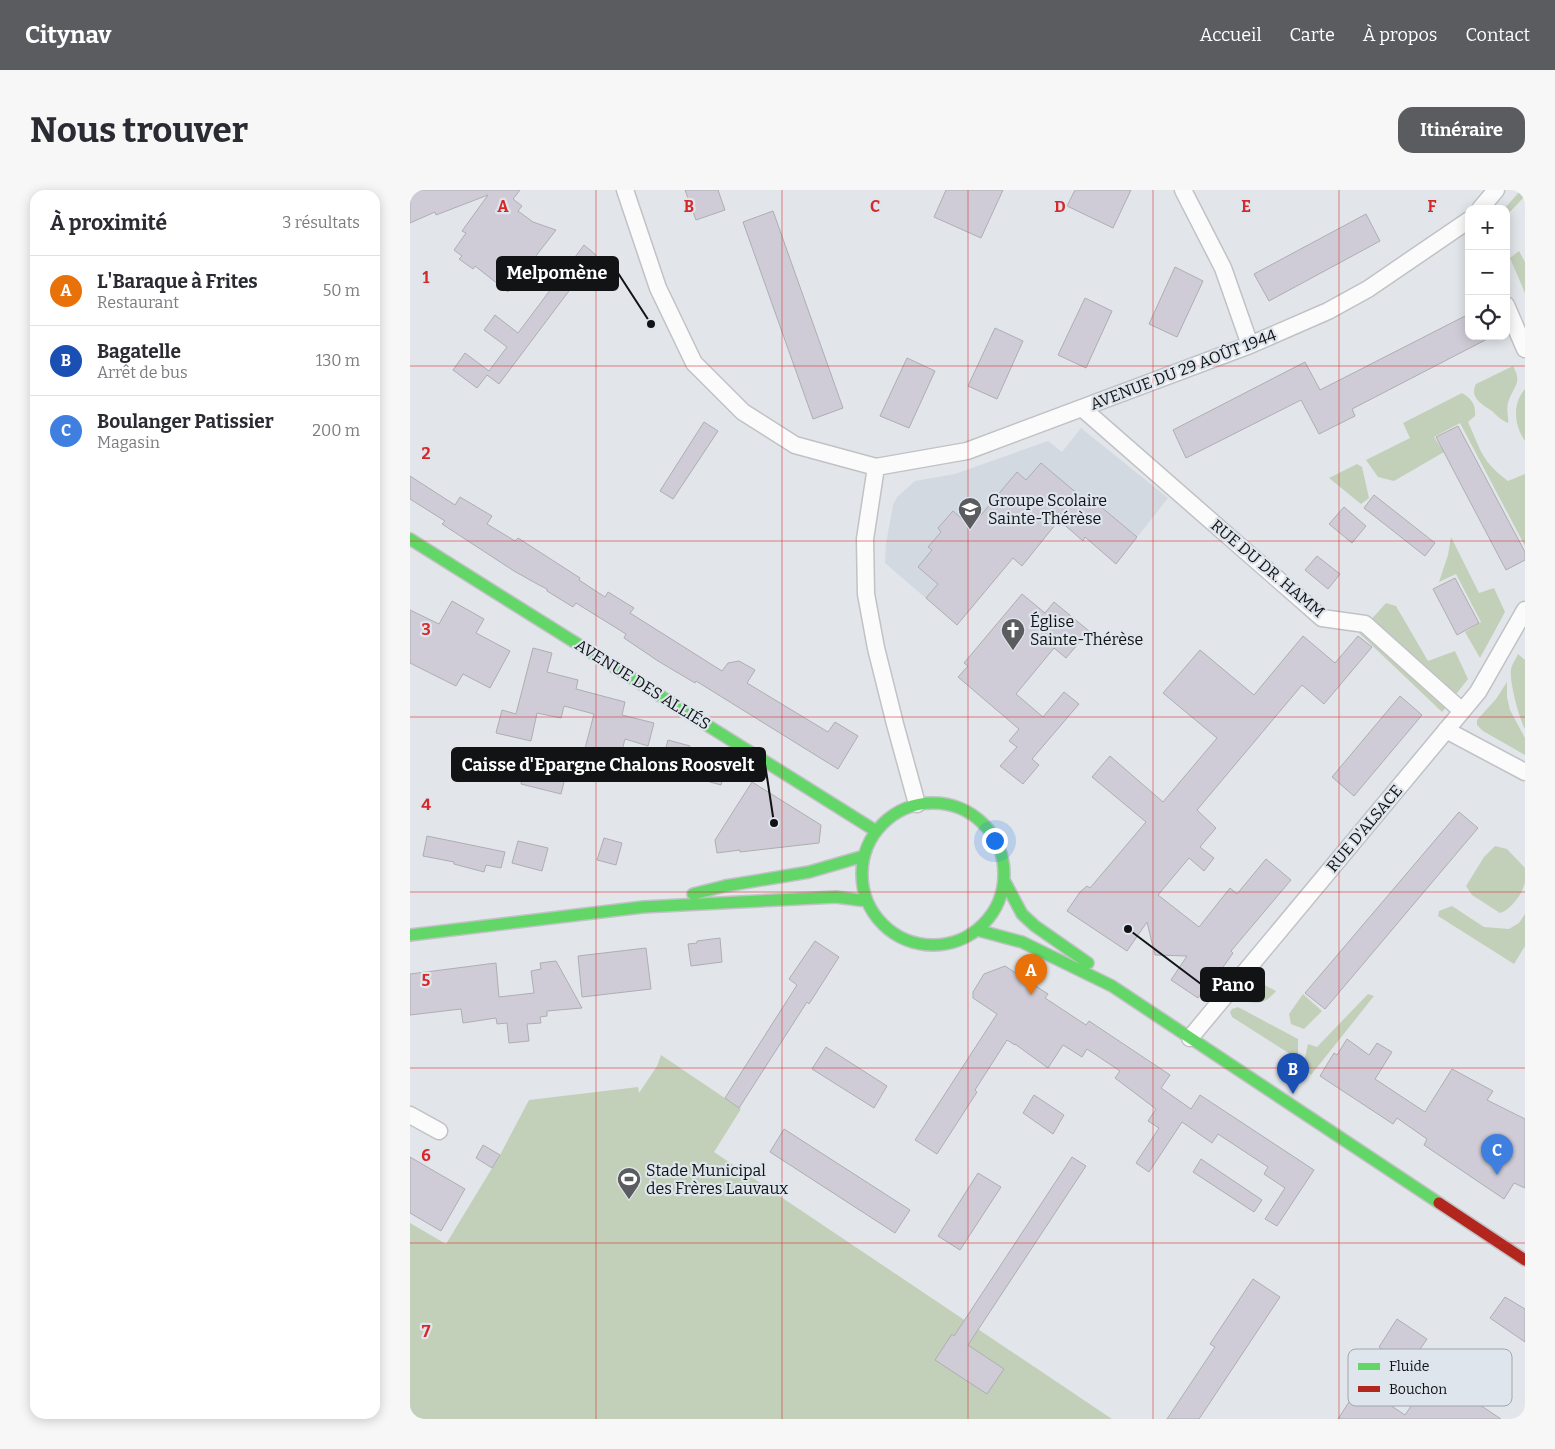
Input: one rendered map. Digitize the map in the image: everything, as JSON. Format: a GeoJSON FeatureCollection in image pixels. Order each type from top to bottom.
{"type":"FeatureCollection","features":[{"type":"Feature","properties":{"kind":"main road","name":"AVENUE DES ALLIÉS"},"geometry":{"type":"LineString","coordinates":[[410,539],[876,831]]}},
{"type":"Feature","properties":{"kind":"main road"},"geometry":{"type":"LineString","coordinates":[[935,802],[952,805],[968,811],[982,822],[993,835],[1000,849],[1004,864],[1004,880],[1000,899],[990,916],[977,930],[948,944],[932,945],[903,939],[881,923],[873,913],[863,886],[864,856],[876,831],[891,816],[918,804],[935,802]]}},
{"type":"Feature","properties":{"kind":"main road"},"geometry":{"type":"LineString","coordinates":[[643,907],[725,886],[809,872],[864,856]]}},
{"type":"Feature","properties":{"kind":"main road"},"geometry":{"type":"LineString","coordinates":[[1004,880],[1022,914],[1035,926],[1081,957],[1112,986]]}},
{"type":"Feature","properties":{"kind":"main road"},"geometry":{"type":"LineString","coordinates":[[410,935],[643,907],[836,896],[867,900]]}},
{"type":"Feature","properties":{"kind":"main road"},"geometry":{"type":"LineString","coordinates":[[977,930],[1022,942],[1112,986],[1525,1260]]}},
{"type":"Feature","properties":{"kind":"street"},"geometry":{"type":"LineString","coordinates":[[625,190],[658,288],[694,363],[743,412],[795,445],[876,466],[865,539],[866,594],[876,648],[918,804]]}},
{"type":"Feature","properties":{"kind":"street"},"geometry":{"type":"LineString","coordinates":[[1183,190],[1223,268],[1250,345]]}},
{"type":"Feature","properties":{"kind":"street"},"geometry":{"type":"LineString","coordinates":[[1483,205],[1496,190]]}},
{"type":"Feature","properties":{"kind":"street","name":"AVENUE DU 29 AOÛT 1944"},"geometry":{"type":"LineString","coordinates":[[876,466],[967,451],[1250,345],[1328,311],[1368,289],[1465,223]]}},
{"type":"Feature","properties":{"kind":"street"},"geometry":{"type":"LineString","coordinates":[[1510,314],[1525,349]]}},
{"type":"Feature","properties":{"kind":"street","name":"RUE DU DR. HAMM"},"geometry":{"type":"LineString","coordinates":[[1082,408],[1322,618],[1365,624],[1462,711]]}},
{"type":"Feature","properties":{"kind":"street","name":"RUE D'ALSACE"},"geometry":{"type":"LineString","coordinates":[[1190,1038],[1478,692],[1525,610]]}},
{"type":"Feature","properties":{"kind":"street"},"geometry":{"type":"LineString","coordinates":[[1446,730],[1525,772]]}},
{"type":"Feature","properties":{"kind":"street"},"geometry":{"type":"LineString","coordinates":[[410,1115],[439,1131]]}},
{"type":"Feature","properties":{"kind":"shaded area","name":"Groupe Scolaire Sainte-Thérèse"},"geometry":{"type":"Polygon","coordinates":[[[1081,428],[1168,498],[1116,564],[1085,537],[1083,541],[1059,520],[1022,566],[1012,558],[957,625],[885,563],[886,544],[893,505],[897,497],[915,481],[955,474],[1048,441],[1062,452],[1081,428]]]}},
{"type":"Feature","properties":{"kind":"green space"},"geometry":{"type":"Polygon","coordinates":[[[1521,190],[1525,190],[1525,196],[1510,212],[1510,205],[1508,205],[1521,190]]]}},
{"type":"Feature","properties":{"kind":"green space"},"geometry":{"type":"Polygon","coordinates":[[[1519,251],[1525,262],[1525,293],[1510,258],[1519,251]]]}},
{"type":"Feature","properties":{"kind":"green space"},"geometry":{"type":"Polygon","coordinates":[[[1513,366],[1517,381],[1508,403],[1508,423],[1499,418],[1475,397],[1474,389],[1476,384],[1513,366]]]}},
{"type":"Feature","properties":{"kind":"green space"},"geometry":{"type":"Polygon","coordinates":[[[1525,389],[1525,441],[1517,421],[1516,408],[1525,389]]]}},
{"type":"Feature","properties":{"kind":"green space"},"geometry":{"type":"Polygon","coordinates":[[[1462,393],[1474,405],[1475,416],[1468,422],[1487,461],[1508,481],[1525,474],[1525,546],[1460,423],[1434,437],[1444,452],[1394,481],[1378,477],[1366,460],[1410,438],[1403,423],[1462,393]]]}},
{"type":"Feature","properties":{"kind":"green space"},"geometry":{"type":"Polygon","coordinates":[[[1357,464],[1362,467],[1369,498],[1361,504],[1329,478],[1357,464]]]}},
{"type":"Feature","properties":{"kind":"green space"},"geometry":{"type":"Polygon","coordinates":[[[1451,537],[1479,593],[1494,588],[1505,612],[1480,658],[1465,632],[1481,622],[1456,574],[1439,582],[1448,555],[1451,537]]]}},
{"type":"Feature","properties":{"kind":"green space"},"geometry":{"type":"Polygon","coordinates":[[[1386,603],[1396,606],[1428,661],[1455,651],[1468,679],[1442,712],[1359,633],[1386,603]]]}},
{"type":"Feature","properties":{"kind":"green space"},"geometry":{"type":"Polygon","coordinates":[[[1518,654],[1525,660],[1525,729],[1515,699],[1511,675],[1512,667],[1518,654]]]}},
{"type":"Feature","properties":{"kind":"green space"},"geometry":{"type":"Polygon","coordinates":[[[1507,682],[1507,697],[1510,710],[1525,738],[1525,755],[1483,731],[1477,725],[1477,720],[1496,699],[1507,682]]]}},
{"type":"Feature","properties":{"kind":"green space"},"geometry":{"type":"Polygon","coordinates":[[[1495,846],[1507,849],[1525,868],[1525,881],[1520,895],[1508,908],[1500,913],[1472,895],[1466,886],[1484,857],[1495,846]]]}},
{"type":"Feature","properties":{"kind":"green space"},"geometry":{"type":"Polygon","coordinates":[[[1452,906],[1484,927],[1509,929],[1519,923],[1525,914],[1525,946],[1514,964],[1438,916],[1439,911],[1452,906]]]}},
{"type":"Feature","properties":{"kind":"green space"},"geometry":{"type":"Polygon","coordinates":[[[1257,981],[1276,991],[1265,1001],[1253,1003],[1243,1001],[1257,981]]]}},
{"type":"Feature","properties":{"kind":"green space"},"geometry":{"type":"Polygon","coordinates":[[[1303,994],[1322,1011],[1304,1029],[1291,1024],[1289,1014],[1303,994]]]}},
{"type":"Feature","properties":{"kind":"green space"},"geometry":{"type":"Polygon","coordinates":[[[1368,994],[1374,996],[1311,1075],[1303,1066],[1308,1044],[1317,1047],[1368,994]]]}},
{"type":"Feature","properties":{"kind":"green space"},"geometry":{"type":"Polygon","coordinates":[[[1238,1007],[1298,1039],[1298,1059],[1232,1017],[1230,1012],[1238,1007]]]}},
{"type":"Feature","properties":{"kind":"green space","name":"Stade Municipal des Frères Lauvaux"},"geometry":{"type":"Polygon","coordinates":[[[661,1055],[741,1109],[714,1152],[1112,1419],[410,1419],[410,1223],[446,1244],[500,1155],[529,1100],[638,1087],[639,1093],[657,1066],[661,1055]]]}},
{"type":"Feature","properties":{"kind":"building"},"geometry":{"type":"Polygon","coordinates":[[[410,190],[520,190],[513,199],[522,206],[518,211],[533,222],[556,230],[508,292],[475,266],[473,269],[459,259],[462,256],[454,250],[466,233],[462,231],[488,195],[436,215],[435,212],[410,223],[410,190]]]}},
{"type":"Feature","properties":{"kind":"building"},"geometry":{"type":"Polygon","coordinates":[[[685,190],[718,190],[725,210],[696,220],[685,190]]]}},
{"type":"Feature","properties":{"kind":"building"},"geometry":{"type":"Polygon","coordinates":[[[946,190],[1003,190],[981,238],[934,217],[946,190]]]}},
{"type":"Feature","properties":{"kind":"building"},"geometry":{"type":"Polygon","coordinates":[[[1075,190],[1131,190],[1113,228],[1067,206],[1075,190]]]}},
{"type":"Feature","properties":{"kind":"building"},"geometry":{"type":"Polygon","coordinates":[[[773,211],[843,408],[813,419],[743,222],[773,211]]]}},
{"type":"Feature","properties":{"kind":"building"},"geometry":{"type":"Polygon","coordinates":[[[1366,214],[1380,241],[1269,301],[1254,274],[1366,214]]]}},
{"type":"Feature","properties":{"kind":"building"},"geometry":{"type":"Polygon","coordinates":[[[584,245],[596,255],[499,384],[487,375],[477,388],[453,370],[465,353],[489,371],[507,347],[484,330],[495,315],[518,333],[584,245]]]}},
{"type":"Feature","properties":{"kind":"building"},"geometry":{"type":"Polygon","coordinates":[[[1175,267],[1203,281],[1177,337],[1149,324],[1175,267]]]}},
{"type":"Feature","properties":{"kind":"building"},"geometry":{"type":"Polygon","coordinates":[[[1085,298],[1112,311],[1086,368],[1058,355],[1085,298]]]}},
{"type":"Feature","properties":{"kind":"building"},"geometry":{"type":"Polygon","coordinates":[[[1465,316],[1465,340],[1485,340],[1352,409],[1355,416],[1319,434],[1301,400],[1186,458],[1173,430],[1305,362],[1320,390],[1465,316]]]}},
{"type":"Feature","properties":{"kind":"building"},"geometry":{"type":"Polygon","coordinates":[[[995,328],[1023,341],[997,399],[968,386],[995,328]]]}},
{"type":"Feature","properties":{"kind":"building"},"geometry":{"type":"Polygon","coordinates":[[[907,358],[935,371],[909,428],[880,416],[907,358]]]}},
{"type":"Feature","properties":{"kind":"building"},"geometry":{"type":"Polygon","coordinates":[[[704,422],[718,431],[673,499],[660,491],[704,422]]]}},
{"type":"Feature","properties":{"kind":"building"},"geometry":{"type":"Polygon","coordinates":[[[1458,426],[1525,552],[1525,560],[1506,570],[1436,437],[1458,426]]]}},
{"type":"Feature","properties":{"kind":"building"},"geometry":{"type":"Polygon","coordinates":[[[1041,463],[1085,500],[1088,496],[1137,537],[1116,564],[1085,537],[1083,541],[1059,520],[1022,566],[1013,558],[957,625],[926,598],[938,584],[918,567],[932,550],[928,547],[941,532],[938,528],[953,511],[971,527],[1017,472],[1026,480],[1041,463]]]}},
{"type":"Feature","properties":{"kind":"building"},"geometry":{"type":"Polygon","coordinates":[[[410,476],[455,505],[460,497],[492,516],[487,524],[515,541],[518,538],[580,578],[579,580],[605,597],[608,592],[634,608],[630,613],[722,671],[728,663],[739,661],[755,670],[747,683],[828,732],[835,722],[858,736],[838,769],[696,681],[695,683],[658,661],[624,638],[626,634],[576,603],[573,607],[442,524],[445,521],[410,499],[410,476]]]}},
{"type":"Feature","properties":{"kind":"building"},"geometry":{"type":"Polygon","coordinates":[[[1374,495],[1435,543],[1425,556],[1364,508],[1374,495]]]}},
{"type":"Feature","properties":{"kind":"building"},"geometry":{"type":"Polygon","coordinates":[[[1344,507],[1366,526],[1352,543],[1329,524],[1344,507]]]}},
{"type":"Feature","properties":{"kind":"building"},"geometry":{"type":"Polygon","coordinates":[[[1317,556],[1340,574],[1328,589],[1305,570],[1317,556]]]}},
{"type":"Feature","properties":{"kind":"building"},"geometry":{"type":"Polygon","coordinates":[[[1455,578],[1479,623],[1457,635],[1433,589],[1455,578]]]}},
{"type":"Feature","properties":{"kind":"building","name":"Église Sainte-Thérèse"},"geometry":{"type":"Polygon","coordinates":[[[1022,594],[1045,613],[1054,602],[1089,631],[1066,658],[1054,648],[1016,694],[1043,717],[1064,692],[1079,704],[1032,759],[1039,765],[1023,784],[1000,766],[1017,747],[1009,741],[1019,729],[958,677],[968,666],[964,663],[1022,594]]]}},
{"type":"Feature","properties":{"kind":"building"},"geometry":{"type":"Polygon","coordinates":[[[452,601],[484,619],[476,633],[510,651],[490,688],[463,674],[456,686],[410,663],[410,610],[439,624],[452,601]]]}},
{"type":"Feature","properties":{"kind":"building"},"geometry":{"type":"Polygon","coordinates":[[[1303,636],[1335,663],[1358,636],[1372,647],[1324,704],[1302,685],[1197,810],[1216,828],[1200,847],[1214,858],[1204,871],[1189,858],[1158,895],[1199,927],[1230,888],[1237,894],[1266,859],[1291,880],[1231,951],[1233,953],[1214,980],[1211,979],[1198,998],[1171,980],[1187,956],[1155,955],[1147,922],[1127,951],[1067,911],[1080,892],[1087,886],[1090,888],[1146,822],[1092,777],[1110,756],[1163,802],[1217,738],[1163,693],[1200,650],[1254,695],[1303,636]]]}},
{"type":"Feature","properties":{"kind":"building"},"geometry":{"type":"Polygon","coordinates":[[[533,648],[552,653],[547,672],[578,680],[576,689],[625,702],[622,715],[654,723],[648,746],[625,739],[616,773],[581,764],[594,714],[564,706],[561,718],[537,713],[531,741],[496,733],[502,710],[516,714],[533,648]]]}},
{"type":"Feature","properties":{"kind":"building"},"geometry":{"type":"Polygon","coordinates":[[[1400,696],[1422,715],[1354,796],[1332,777],[1400,696]]]}},
{"type":"Feature","properties":{"kind":"building"},"geometry":{"type":"Polygon","coordinates":[[[668,740],[690,746],[688,752],[727,763],[721,785],[674,772],[676,766],[662,762],[668,740]]]}},
{"type":"Feature","properties":{"kind":"building"},"geometry":{"type":"Polygon","coordinates":[[[524,768],[565,778],[561,794],[521,784],[524,768]]]}},
{"type":"Feature","properties":{"kind":"building"},"geometry":{"type":"Polygon","coordinates":[[[752,782],[821,825],[819,843],[717,853],[715,840],[752,782]]]}},
{"type":"Feature","properties":{"kind":"building"},"geometry":{"type":"Polygon","coordinates":[[[1459,812],[1478,828],[1325,1009],[1305,993],[1459,812]]]}},
{"type":"Feature","properties":{"kind":"building"},"geometry":{"type":"Polygon","coordinates":[[[427,836],[505,852],[501,868],[486,865],[484,872],[454,864],[454,862],[423,856],[427,836]]]}},
{"type":"Feature","properties":{"kind":"building"},"geometry":{"type":"Polygon","coordinates":[[[604,838],[622,843],[616,865],[597,860],[604,838]]]}},
{"type":"Feature","properties":{"kind":"building"},"geometry":{"type":"Polygon","coordinates":[[[518,841],[548,848],[542,871],[512,863],[518,841]]]}},
{"type":"Feature","properties":{"kind":"building"},"geometry":{"type":"Polygon","coordinates":[[[720,938],[722,962],[691,966],[688,944],[720,938]]]}},
{"type":"Feature","properties":{"kind":"building"},"geometry":{"type":"Polygon","coordinates":[[[815,941],[839,957],[809,1004],[807,1002],[739,1108],[725,1098],[797,985],[789,979],[815,941]]]}},
{"type":"Feature","properties":{"kind":"building"},"geometry":{"type":"Polygon","coordinates":[[[646,948],[651,989],[582,997],[578,956],[646,948]]]}},
{"type":"Feature","properties":{"kind":"building"},"geometry":{"type":"Polygon","coordinates":[[[556,961],[582,1008],[547,1011],[547,1016],[540,1017],[541,1023],[527,1024],[529,1041],[509,1043],[507,1023],[497,1024],[496,1018],[463,1023],[461,1009],[410,1015],[410,974],[496,963],[499,997],[534,993],[531,971],[541,969],[540,963],[556,961]]]}},
{"type":"Feature","properties":{"kind":"building"},"geometry":{"type":"Polygon","coordinates":[[[1005,966],[1048,994],[1045,998],[1086,1025],[1089,1021],[1170,1075],[1161,1088],[1191,1109],[1200,1095],[1314,1170],[1277,1226],[1265,1219],[1285,1188],[1264,1174],[1268,1167],[1218,1134],[1212,1143],[1182,1122],[1149,1172],[1136,1163],[1159,1128],[1148,1121],[1156,1109],[1115,1078],[1120,1071],[1087,1049],[1082,1057],[1063,1045],[1048,1068],[1007,1040],[975,1090],[977,1092],[937,1154],[915,1140],[997,1014],[973,998],[973,992],[984,974],[1005,966]]]}},
{"type":"Feature","properties":{"kind":"building"},"geometry":{"type":"Polygon","coordinates":[[[1347,1039],[1369,1055],[1377,1043],[1392,1052],[1375,1079],[1425,1112],[1452,1069],[1493,1091],[1487,1100],[1525,1119],[1525,1188],[1514,1183],[1504,1199],[1424,1145],[1427,1139],[1397,1118],[1393,1124],[1320,1076],[1334,1053],[1337,1055],[1347,1039]]]}},
{"type":"Feature","properties":{"kind":"building"},"geometry":{"type":"Polygon","coordinates":[[[826,1047],[887,1086],[874,1108],[812,1069],[826,1047]]]}},
{"type":"Feature","properties":{"kind":"building"},"geometry":{"type":"Polygon","coordinates":[[[1034,1095],[1064,1115],[1053,1134],[1023,1113],[1034,1095]]]}},
{"type":"Feature","properties":{"kind":"building"},"geometry":{"type":"Polygon","coordinates":[[[784,1129],[910,1210],[895,1233],[770,1152],[784,1129]]]}},
{"type":"Feature","properties":{"kind":"building"},"geometry":{"type":"Polygon","coordinates":[[[483,1145],[500,1155],[492,1168],[476,1158],[483,1145]]]}},
{"type":"Feature","properties":{"kind":"building"},"geometry":{"type":"Polygon","coordinates":[[[410,1157],[465,1189],[441,1231],[410,1213],[410,1157]]]}},
{"type":"Feature","properties":{"kind":"building"},"geometry":{"type":"Polygon","coordinates":[[[1072,1157],[1086,1166],[968,1345],[1004,1369],[987,1394],[935,1360],[952,1334],[954,1336],[1072,1157]]]}},
{"type":"Feature","properties":{"kind":"building"},"geometry":{"type":"Polygon","coordinates":[[[1201,1159],[1262,1200],[1254,1212],[1193,1172],[1201,1159]]]}},
{"type":"Feature","properties":{"kind":"building"},"geometry":{"type":"Polygon","coordinates":[[[978,1173],[1001,1187],[960,1250],[938,1236],[978,1173]]]}},
{"type":"Feature","properties":{"kind":"building"},"geometry":{"type":"Polygon","coordinates":[[[1253,1279],[1280,1297],[1199,1419],[1167,1419],[1215,1347],[1210,1344],[1253,1279]]]}},
{"type":"Feature","properties":{"kind":"building"},"geometry":{"type":"Polygon","coordinates":[[[1505,1297],[1525,1309],[1525,1342],[1490,1318],[1505,1297]]]}},
{"type":"Feature","properties":{"kind":"building"},"geometry":{"type":"Polygon","coordinates":[[[1397,1319],[1427,1339],[1420,1349],[1382,1349],[1379,1347],[1397,1319]]]}},
{"type":"Feature","properties":{"kind":"building"},"geometry":{"type":"Polygon","coordinates":[[[1348,1404],[1348,1406],[1392,1406],[1405,1415],[1411,1406],[1482,1406],[1501,1419],[1338,1419],[1348,1404]]]}},
{"type":"Feature","properties":{"kind":"traffic: fast"},"geometry":{"type":"LineString","coordinates":[[410,539],[876,831]]}},
{"type":"Feature","properties":{"kind":"traffic: fast"},"geometry":{"type":"LineString","coordinates":[[933,803],[947,804],[960,808],[973,815],[983,824],[992,834],[999,847],[1003,860],[1004,874],[1003,888],[999,901],[992,914],[983,924],[973,933],[960,940],[947,944],[933,945],[919,944],[906,940],[893,933],[883,924],[874,914],[867,901],[863,888],[862,874],[863,860],[867,847],[874,834],[883,824],[893,815],[906,808],[919,804],[933,803]]}},
{"type":"Feature","properties":{"kind":"traffic: fast"},"geometry":{"type":"LineString","coordinates":[[693,894],[725,886],[809,872],[864,856]]}},
{"type":"Feature","properties":{"kind":"traffic: fast"},"geometry":{"type":"LineString","coordinates":[[1004,880],[1022,914],[1035,926],[1088,963]]}},
{"type":"Feature","properties":{"kind":"traffic: fast"},"geometry":{"type":"LineString","coordinates":[[410,935],[643,907],[836,897],[867,901]]}},
{"type":"Feature","properties":{"kind":"traffic: fast"},"geometry":{"type":"LineString","coordinates":[[977,930],[1022,942],[1112,986],[1439,1203]]}},
{"type":"Feature","properties":{"kind":"traffic: jam"},"geometry":{"type":"LineString","coordinates":[[1439,1203],[1525,1260]]}},
{"type":"Feature","properties":{"kind":"place","name":"Melpomène"},"geometry":{"type":"Point","coordinates":[651,324]}},
{"type":"Feature","properties":{"kind":"place","name":"Groupe Scolaire Sainte-Thérèse"},"geometry":{"type":"Point","coordinates":[970,530]}},
{"type":"Feature","properties":{"kind":"place","name":"Église Sainte-Thérèse"},"geometry":{"type":"Point","coordinates":[1013,651]}},
{"type":"Feature","properties":{"kind":"place","name":"Caisse d'Epargne Chalons Roosvelt"},"geometry":{"type":"Point","coordinates":[774,823]}},
{"type":"Feature","properties":{"kind":"place","name":"Pano"},"geometry":{"type":"Point","coordinates":[1128,929]}},
{"type":"Feature","properties":{"kind":"place","name":"L'Baraque à Frites"},"geometry":{"type":"Point","coordinates":[1031,995]}},
{"type":"Feature","properties":{"kind":"place","name":"Bagatelle"},"geometry":{"type":"Point","coordinates":[1293,1094]}},
{"type":"Feature","properties":{"kind":"place","name":"Boulanger Patissier"},"geometry":{"type":"Point","coordinates":[1497,1175]}},
{"type":"Feature","properties":{"kind":"place","name":"Stade Municipal des Frères Lauvaux"},"geometry":{"type":"Point","coordinates":[629,1200]}}]}
